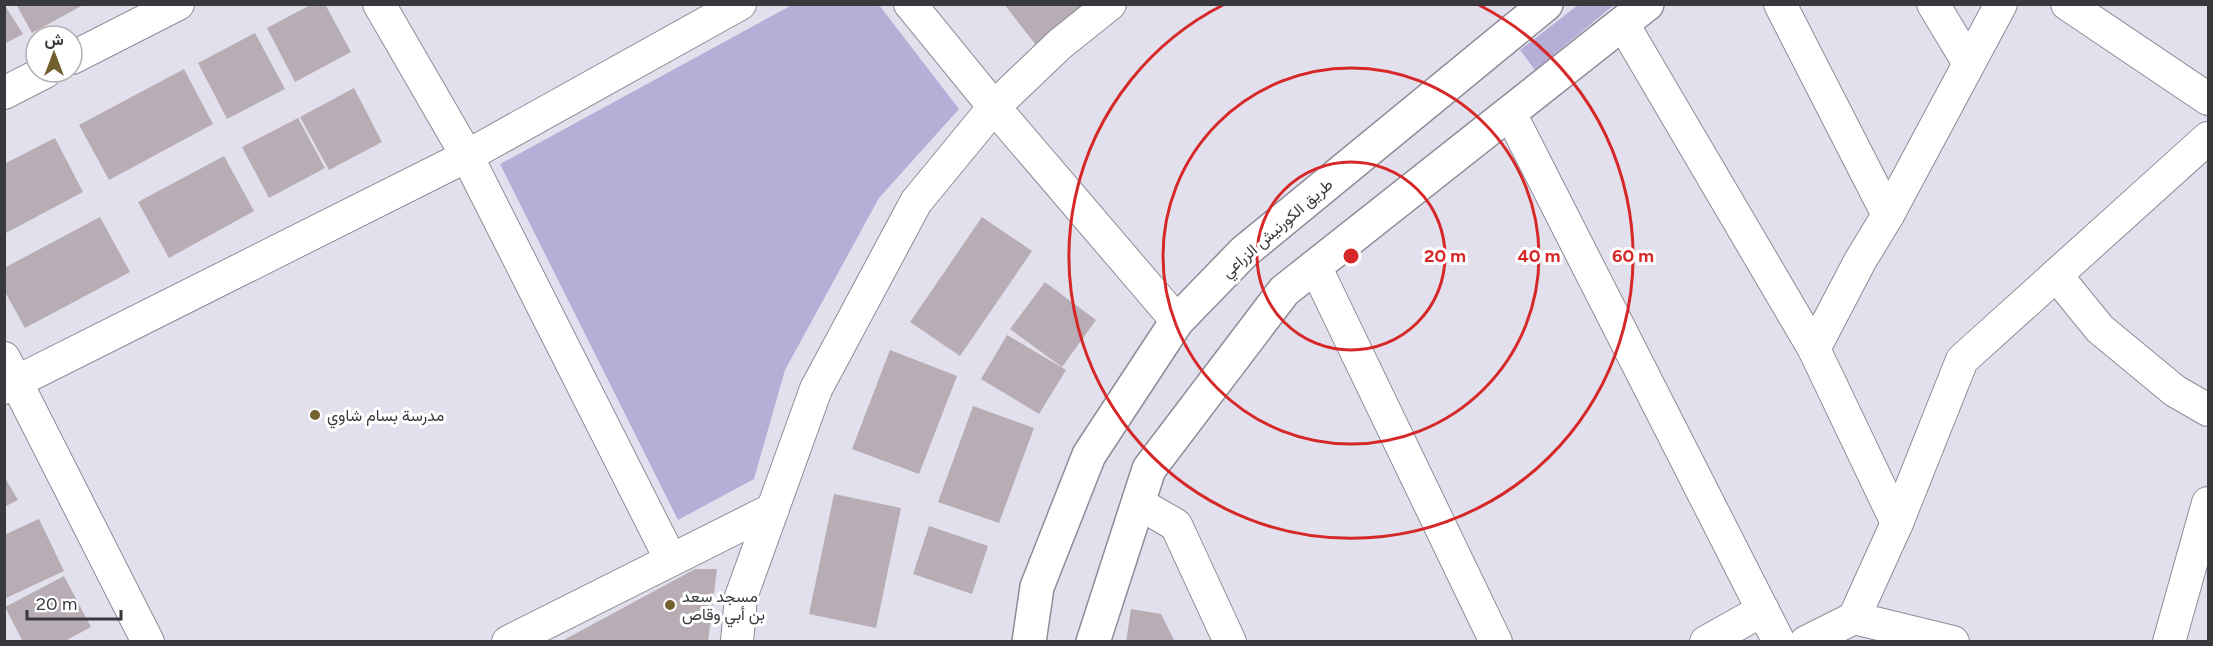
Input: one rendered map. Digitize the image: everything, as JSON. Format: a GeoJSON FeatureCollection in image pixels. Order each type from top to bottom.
{"type":"FeatureCollection","features":[{"type":"Feature","properties":{"kind":"street"},"geometry":{"type":"LineString","coordinates":[[84,52],[178,4]]}},
{"type":"Feature","properties":{"kind":"street"},"geometry":{"type":"LineString","coordinates":[[379,4],[467,156],[671,560]]}},
{"type":"Feature","properties":{"kind":"street"},"geometry":{"type":"LineString","coordinates":[[148,642],[8,376],[467,156],[740,4]]}},
{"type":"Feature","properties":{"kind":"street"},"geometry":{"type":"LineString","coordinates":[[910,4],[994,107],[1177,321]]}},
{"type":"Feature","properties":{"kind":"street"},"geometry":{"type":"LineString","coordinates":[[737,642],[741,597],[816,389],[916,202],[994,107],[1060,44],[1110,4]]}},
{"type":"Feature","properties":{"kind":"street","name":"طريق الكورنيش الزراعي"},"geometry":{"type":"LineString","coordinates":[[1029,642],[1037,587],[1089,455],[1177,321],[1244,252],[1546,4]]}},
{"type":"Feature","properties":{"kind":"street"},"geometry":{"type":"LineString","coordinates":[[1780,4],[1888,215]]}},
{"type":"Feature","properties":{"kind":"street"},"geometry":{"type":"LineString","coordinates":[[1933,4],[1968,62]]}},
{"type":"Feature","properties":{"kind":"street"},"geometry":{"type":"LineString","coordinates":[[1814,350],[1860,261],[1888,215],[2001,4]]}},
{"type":"Feature","properties":{"kind":"street"},"geometry":{"type":"LineString","coordinates":[[2067,4],[2208,99]]}},
{"type":"Feature","properties":{"kind":"street"},"geometry":{"type":"LineString","coordinates":[[1093,642],[1149,469],[1284,291],[1635,14],[1814,350],[1897,523]]}},
{"type":"Feature","properties":{"kind":"street"},"geometry":{"type":"LineString","coordinates":[[4,93],[24,83]]}},
{"type":"Feature","properties":{"kind":"street"},"geometry":{"type":"LineString","coordinates":[[1510,113],[1779,642]]}},
{"type":"Feature","properties":{"kind":"street"},"geometry":{"type":"LineString","coordinates":[[1806,642],[1854,618],[1897,523],[1962,360],[2208,138]]}},
{"type":"Feature","properties":{"kind":"street"},"geometry":{"type":"LineString","coordinates":[[1315,266],[1496,642]]}},
{"type":"Feature","properties":{"kind":"street"},"geometry":{"type":"LineString","coordinates":[[2056,275],[2100,329],[2175,391],[2208,410]]}},
{"type":"Feature","properties":{"kind":"street"},"geometry":{"type":"LineString","coordinates":[[1138,503],[1176,525],[1230,642]]}},
{"type":"Feature","properties":{"kind":"street"},"geometry":{"type":"LineString","coordinates":[[2169,642],[2208,503]]}},
{"type":"Feature","properties":{"kind":"street"},"geometry":{"type":"LineString","coordinates":[[508,642],[773,509]]}},
{"type":"Feature","properties":{"kind":"street"},"geometry":{"type":"LineString","coordinates":[[1706,642],[1763,610]]}},
{"type":"Feature","properties":{"kind":"street"},"geometry":{"type":"LineString","coordinates":[[1854,618],[1953,642]]}},
{"type":"Feature","properties":{"kind":"shaded area"},"geometry":{"type":"Polygon","coordinates":[[[792,5],[879,5],[959,109],[879,198],[785,370],[754,479],[678,520],[500,164],[792,5]]]}},
{"type":"Feature","properties":{"kind":"shaded area"},"geometry":{"type":"Polygon","coordinates":[[[1578,5],[1614,5],[1535,70],[1520,50],[1578,5]]]}},
{"type":"Feature","properties":{"kind":"building"},"geometry":{"type":"Polygon","coordinates":[[[4,4],[23,34],[4,44],[4,4]]]}},
{"type":"Feature","properties":{"kind":"building"},"geometry":{"type":"Polygon","coordinates":[[[16,4],[85,4],[48,24],[27,24],[16,4]]]}},
{"type":"Feature","properties":{"kind":"building"},"geometry":{"type":"Polygon","coordinates":[[[312,4],[325,4],[351,52],[295,82],[267,28],[312,4]]]}},
{"type":"Feature","properties":{"kind":"building"},"geometry":{"type":"Polygon","coordinates":[[[1004,4],[1095,4],[1039,49],[1004,4]]]}},
{"type":"Feature","properties":{"kind":"building"},"geometry":{"type":"Polygon","coordinates":[[[255,33],[285,89],[227,119],[198,63],[255,33]]]}},
{"type":"Feature","properties":{"kind":"building"},"geometry":{"type":"Polygon","coordinates":[[[184,69],[213,124],[109,180],[79,125],[184,69]]]}},
{"type":"Feature","properties":{"kind":"building"},"geometry":{"type":"Polygon","coordinates":[[[354,88],[382,142],[329,170],[300,117],[354,88]]]}},
{"type":"Feature","properties":{"kind":"building"},"geometry":{"type":"Polygon","coordinates":[[[298,118],[325,168],[269,198],[242,147],[298,118]]]}},
{"type":"Feature","properties":{"kind":"building"},"geometry":{"type":"Polygon","coordinates":[[[55,138],[83,192],[4,234],[4,164],[55,138]]]}},
{"type":"Feature","properties":{"kind":"building"},"geometry":{"type":"Polygon","coordinates":[[[224,156],[254,211],[169,258],[138,202],[224,156]]]}},
{"type":"Feature","properties":{"kind":"building"},"geometry":{"type":"Polygon","coordinates":[[[100,217],[130,272],[25,328],[4,290],[4,268],[100,217]]]}},
{"type":"Feature","properties":{"kind":"building"},"geometry":{"type":"Polygon","coordinates":[[[982,217],[1032,251],[960,356],[910,322],[982,217]]]}},
{"type":"Feature","properties":{"kind":"building"},"geometry":{"type":"Polygon","coordinates":[[[1045,282],[1096,320],[1062,367],[1010,329],[1045,282]]]}},
{"type":"Feature","properties":{"kind":"building"},"geometry":{"type":"Polygon","coordinates":[[[1007,335],[1066,370],[1039,414],[981,379],[1007,335]]]}},
{"type":"Feature","properties":{"kind":"building"},"geometry":{"type":"Polygon","coordinates":[[[890,350],[957,376],[919,474],[852,449],[890,350]]]}},
{"type":"Feature","properties":{"kind":"building"},"geometry":{"type":"Polygon","coordinates":[[[973,406],[1034,428],[999,523],[938,502],[973,406]]]}},
{"type":"Feature","properties":{"kind":"building"},"geometry":{"type":"Polygon","coordinates":[[[4,476],[18,500],[4,507],[4,476]]]}},
{"type":"Feature","properties":{"kind":"building"},"geometry":{"type":"Polygon","coordinates":[[[834,494],[901,508],[876,628],[809,614],[834,494]]]}},
{"type":"Feature","properties":{"kind":"building"},"geometry":{"type":"Polygon","coordinates":[[[39,519],[64,571],[4,599],[4,535],[39,519]]]}},
{"type":"Feature","properties":{"kind":"building"},"geometry":{"type":"Polygon","coordinates":[[[929,526],[988,546],[972,594],[913,574],[929,526]]]}},
{"type":"Feature","properties":{"kind":"building","name":"مسجد سعد بن أبي وقاص"},"geometry":{"type":"Polygon","coordinates":[[[695,569],[717,569],[708,642],[560,642],[695,569]]]}},
{"type":"Feature","properties":{"kind":"building"},"geometry":{"type":"Polygon","coordinates":[[[64,576],[91,627],[63,642],[23,642],[5,607],[64,576]]]}},
{"type":"Feature","properties":{"kind":"building"},"geometry":{"type":"Polygon","coordinates":[[[1131,609],[1161,614],[1175,642],[1126,642],[1131,609]]]}},
{"type":"Feature","properties":{"kind":"place","name":"مدرسة بسام شاوي"},"geometry":{"type":"Point","coordinates":[315,415]}},
{"type":"Feature","properties":{"kind":"place","name":"مسجد سعد بن أبي وقاص"},"geometry":{"type":"Point","coordinates":[670,605]}}]}
